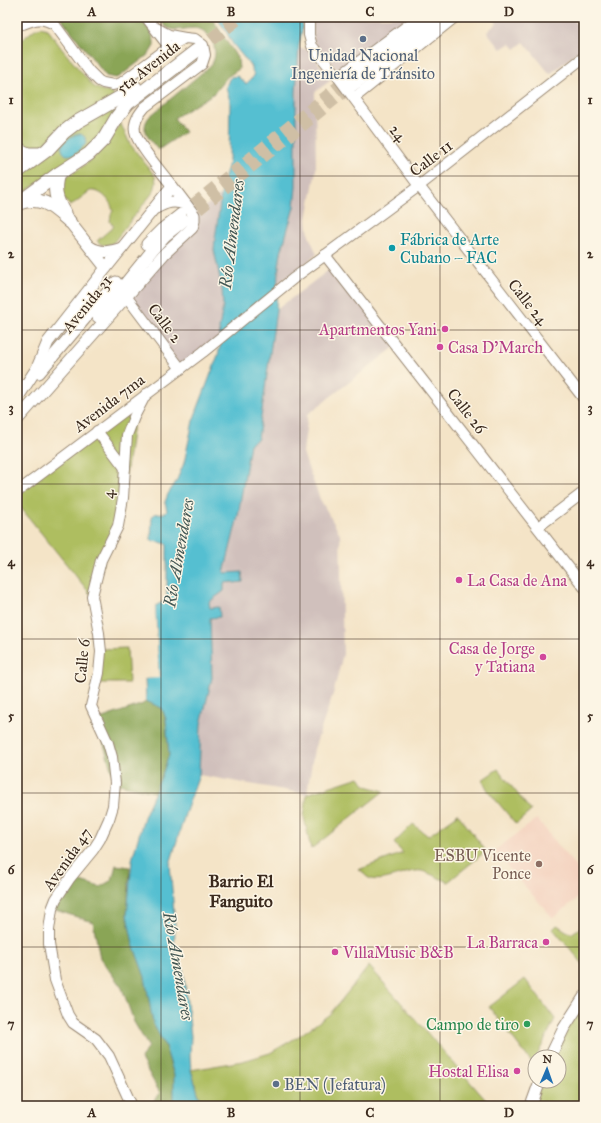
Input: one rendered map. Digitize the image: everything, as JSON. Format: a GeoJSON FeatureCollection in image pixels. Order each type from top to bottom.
{"type":"FeatureCollection","features":[{"type":"Feature","properties":{"kind":"highway","name":"5ta Avenida"},"geometry":{"type":"LineString","coordinates":[[17,172],[41,154],[77,122],[126,94],[191,45]]}},
{"type":"Feature","properties":{"kind":"highway","name":"5ta Avenida"},"geometry":{"type":"LineString","coordinates":[[17,204],[58,174],[84,158],[96,148],[120,112],[134,97],[191,45]]}},
{"type":"Feature","properties":{"kind":"highway"},"geometry":{"type":"LineString","coordinates":[[17,149],[28,154],[41,154]]}},
{"type":"Feature","properties":{"kind":"highway"},"geometry":{"type":"LineString","coordinates":[[58,174],[55,190],[57,200],[69,221]]}},
{"type":"Feature","properties":{"kind":"highway"},"geometry":{"type":"LineString","coordinates":[[17,204],[27,200],[45,203],[54,208],[69,221]]}},
{"type":"Feature","properties":{"kind":"main road"},"geometry":{"type":"LineString","coordinates":[[346,81],[430,17]]}},
{"type":"Feature","properties":{"kind":"main road"},"geometry":{"type":"LineString","coordinates":[[346,81],[444,17]]}},
{"type":"Feature","properties":{"kind":"main road"},"geometry":{"type":"LineString","coordinates":[[18,396],[37,368],[48,342],[172,186],[184,213]]}},
{"type":"Feature","properties":{"kind":"main road"},"geometry":{"type":"LineString","coordinates":[[158,203],[179,202],[184,213]]}},
{"type":"Feature","properties":{"kind":"main road"},"geometry":{"type":"LineString","coordinates":[[17,420],[164,254],[192,228],[194,215],[184,213]]}},
{"type":"Feature","properties":{"kind":"main road","name":"Avenida 31"},"geometry":{"type":"LineString","coordinates":[[18,396],[78,328],[149,243],[162,229],[184,213]]}},
{"type":"Feature","properties":{"kind":"main road","name":"Avenida 31"},"geometry":{"type":"LineString","coordinates":[[17,412],[184,213]]}},
{"type":"Feature","properties":{"kind":"main road"},"geometry":{"type":"LineString","coordinates":[[69,221],[106,268]]}},
{"type":"Feature","properties":{"kind":"main road"},"geometry":{"type":"LineString","coordinates":[[90,247],[96,251],[103,252],[114,251],[122,248]]}},
{"type":"Feature","properties":{"kind":"main road"},"geometry":{"type":"LineString","coordinates":[[554,1049],[564,1028],[584,997]]}},
{"type":"Feature","properties":{"kind":"main road"},"geometry":{"type":"LineString","coordinates":[[531,1106],[537,1089]]}},
{"type":"Feature","properties":{"kind":"street"},"geometry":{"type":"LineString","coordinates":[[20,27],[33,17]]}},
{"type":"Feature","properties":{"kind":"street"},"geometry":{"type":"LineString","coordinates":[[146,17],[169,47]]}},
{"type":"Feature","properties":{"kind":"street"},"geometry":{"type":"LineString","coordinates":[[309,17],[309,35],[312,46],[346,81],[354,98],[455,17]]}},
{"type":"Feature","properties":{"kind":"street"},"geometry":{"type":"LineString","coordinates":[[346,81],[419,17]]}},
{"type":"Feature","properties":{"kind":"street"},"geometry":{"type":"LineString","coordinates":[[20,27],[33,20],[39,19],[52,21],[95,77],[106,84],[113,85],[121,82],[169,47],[191,45]]}},
{"type":"Feature","properties":{"kind":"street"},"geometry":{"type":"LineString","coordinates":[[152,26],[191,45]]}},
{"type":"Feature","properties":{"kind":"street"},"geometry":{"type":"LineString","coordinates":[[172,186],[137,137],[134,125],[139,113],[156,98],[202,64],[205,50],[195,38],[191,45]]}},
{"type":"Feature","properties":{"kind":"street","name":"Calle 11"},"geometry":{"type":"LineString","coordinates":[[219,338],[294,278],[419,186],[584,57]]}},
{"type":"Feature","properties":{"kind":"street","name":"24"},"geometry":{"type":"LineString","coordinates":[[354,98],[419,186]]}},
{"type":"Feature","properties":{"kind":"street"},"geometry":{"type":"LineString","coordinates":[[158,203],[165,188],[164,176]]}},
{"type":"Feature","properties":{"kind":"street","name":"Calle 24"},"geometry":{"type":"LineString","coordinates":[[419,186],[584,399]]}},
{"type":"Feature","properties":{"kind":"street","name":"Calle 26"},"geometry":{"type":"LineString","coordinates":[[321,258],[396,346],[538,526],[584,587]]}},
{"type":"Feature","properties":{"kind":"street","name":"Calle 2"},"geometry":{"type":"LineString","coordinates":[[126,296],[180,369]]}},
{"type":"Feature","properties":{"kind":"street","name":"Avenida 7ma"},"geometry":{"type":"LineString","coordinates":[[17,492],[203,352],[219,338]]}},
{"type":"Feature","properties":{"kind":"street"},"geometry":{"type":"LineString","coordinates":[[164,381],[168,368],[168,359],[165,348]]}},
{"type":"Feature","properties":{"kind":"street","name":"4"},"geometry":{"type":"LineString","coordinates":[[92,596],[101,560],[118,526],[123,498],[127,435],[134,417],[146,394]]}},
{"type":"Feature","properties":{"kind":"street"},"geometry":{"type":"LineString","coordinates":[[97,431],[124,468]]}},
{"type":"Feature","properties":{"kind":"street"},"geometry":{"type":"LineString","coordinates":[[538,526],[584,492]]}},
{"type":"Feature","properties":{"kind":"street","name":"Calle 6"},"geometry":{"type":"LineString","coordinates":[[91,706],[99,673],[101,652],[92,596]]}},
{"type":"Feature","properties":{"kind":"street","name":"Avenida 47"},"geometry":{"type":"LineString","coordinates":[[91,706],[108,743],[112,757],[115,783],[113,806],[100,839],[56,899],[52,909],[48,930],[49,944],[55,980],[68,1015],[73,1023],[96,1039],[109,1056],[132,1106]]}},
{"type":"Feature","properties":{"kind":"shaded area"},"geometry":{"type":"Polygon","coordinates":[[[312,17],[409,17],[338,71],[314,42],[312,17]]]}},
{"type":"Feature","properties":{"kind":"shaded area"},"geometry":{"type":"Polygon","coordinates":[[[492,17],[571,17],[584,33],[584,47],[550,74],[524,42],[515,49],[510,43],[501,49],[487,32],[497,23],[492,17]]]}},
{"type":"Feature","properties":{"kind":"shaded area"},"geometry":{"type":"Polygon","coordinates":[[[298,49],[308,49],[331,80],[315,92],[316,170],[307,219],[309,236],[317,254],[298,270],[277,284],[281,253],[294,207],[296,188],[296,92],[298,49]]]}},
{"type":"Feature","properties":{"kind":"shaded area"},"geometry":{"type":"Polygon","coordinates":[[[221,194],[214,250],[222,288],[223,306],[219,329],[221,342],[181,369],[126,296],[164,254],[194,215],[221,194]]]}},
{"type":"Feature","properties":{"kind":"shaded area"},"geometry":{"type":"Polygon","coordinates":[[[334,266],[396,346],[308,414],[303,452],[320,499],[340,534],[343,654],[333,694],[314,749],[307,794],[199,775],[201,724],[212,678],[210,617],[220,616],[210,608],[209,602],[224,591],[224,583],[243,581],[224,573],[238,516],[250,444],[258,438],[276,310],[334,266]]]}},
{"type":"Feature","properties":{"kind":"shaded area","name":"ESBU Vicente Ponce"},"geometry":{"type":"Polygon","coordinates":[[[537,819],[584,877],[584,893],[553,918],[494,851],[537,819]]]}},
{"type":"Feature","properties":{"kind":"green space"},"geometry":{"type":"Polygon","coordinates":[[[60,17],[140,17],[151,32],[154,46],[149,54],[119,77],[115,78],[106,76],[60,17]]]}},
{"type":"Feature","properties":{"kind":"green space"},"geometry":{"type":"Polygon","coordinates":[[[157,17],[211,17],[238,59],[239,69],[227,77],[213,94],[174,118],[185,132],[158,150],[145,131],[146,122],[149,117],[210,66],[215,57],[215,52],[214,44],[206,33],[197,28],[178,30],[168,28],[157,17]]]}},
{"type":"Feature","properties":{"kind":"green space"},"geometry":{"type":"Polygon","coordinates":[[[41,27],[49,31],[93,86],[115,96],[51,138],[39,148],[31,150],[19,143],[17,140],[17,44],[35,29],[41,27]]]}},
{"type":"Feature","properties":{"kind":"green space"},"geometry":{"type":"Polygon","coordinates":[[[125,100],[92,146],[17,197],[17,179],[47,155],[70,132],[125,100]]]}},
{"type":"Feature","properties":{"kind":"green space"},"geometry":{"type":"Polygon","coordinates":[[[120,122],[130,144],[155,176],[156,183],[154,191],[113,243],[104,245],[97,241],[114,226],[110,222],[113,211],[111,204],[102,194],[90,191],[70,206],[62,196],[60,184],[67,176],[79,169],[98,154],[108,142],[120,122]]]}},
{"type":"Feature","properties":{"kind":"green space"},"geometry":{"type":"Polygon","coordinates":[[[146,394],[134,417],[123,498],[92,596],[17,503],[17,492],[146,394]]]}},
{"type":"Feature","properties":{"kind":"green space"},"geometry":{"type":"Polygon","coordinates":[[[127,648],[129,683],[96,683],[100,649],[127,648]]]}},
{"type":"Feature","properties":{"kind":"green space"},"geometry":{"type":"Polygon","coordinates":[[[146,701],[162,708],[166,719],[169,755],[154,792],[115,783],[97,720],[143,704],[146,701]]]}},
{"type":"Feature","properties":{"kind":"green space"},"geometry":{"type":"Polygon","coordinates":[[[498,769],[531,811],[516,824],[489,792],[482,780],[498,769]]]}},
{"type":"Feature","properties":{"kind":"green space"},"geometry":{"type":"Polygon","coordinates":[[[359,777],[366,786],[384,791],[311,849],[304,817],[307,794],[359,777]]]}},
{"type":"Feature","properties":{"kind":"green space"},"geometry":{"type":"Polygon","coordinates":[[[457,813],[486,851],[448,882],[422,871],[415,871],[390,878],[374,879],[367,877],[362,871],[358,870],[403,853],[394,843],[413,824],[428,836],[456,816],[457,813]]]}},
{"type":"Feature","properties":{"kind":"green space"},"geometry":{"type":"Polygon","coordinates":[[[116,865],[130,867],[127,915],[133,944],[145,977],[153,1023],[165,1046],[174,1076],[174,1106],[151,1106],[160,1093],[141,1059],[148,1046],[134,1022],[122,988],[100,958],[93,922],[52,909],[70,878],[100,887],[112,880],[116,865]]]}},
{"type":"Feature","properties":{"kind":"green space"},"geometry":{"type":"Polygon","coordinates":[[[584,923],[584,965],[553,929],[557,925],[571,934],[584,923]]]}},
{"type":"Feature","properties":{"kind":"green space"},"geometry":{"type":"Polygon","coordinates":[[[369,966],[491,1106],[204,1106],[199,1096],[191,1070],[243,1061],[270,1053],[299,1036],[330,1014],[369,966]]]}},
{"type":"Feature","properties":{"kind":"green space","name":"Campo de tiro"},"geometry":{"type":"Polygon","coordinates":[[[525,979],[555,1019],[540,1049],[527,1049],[527,1056],[489,1007],[525,979]]]}},
{"type":"Feature","properties":{"kind":"green space"},"geometry":{"type":"Polygon","coordinates":[[[584,997],[584,1106],[531,1106],[537,1089],[567,1089],[567,1049],[555,1049],[584,997]]]}},
{"type":"Feature","properties":{"kind":"water","name":"Río Almendares"},"geometry":{"type":"Polygon","coordinates":[[[216,17],[303,17],[299,45],[296,92],[296,187],[294,207],[281,253],[278,273],[276,310],[258,439],[250,444],[238,516],[224,573],[242,572],[243,582],[224,583],[224,591],[209,602],[210,608],[219,607],[220,617],[210,618],[212,678],[201,724],[199,775],[185,814],[170,864],[175,927],[174,949],[183,969],[191,1036],[191,1070],[199,1096],[204,1106],[174,1106],[174,1075],[165,1046],[153,1023],[145,977],[133,944],[127,915],[132,860],[144,817],[169,755],[166,719],[162,708],[146,701],[145,679],[159,677],[155,606],[165,601],[167,597],[167,545],[151,540],[152,516],[155,514],[165,513],[167,511],[165,502],[184,463],[193,421],[218,355],[221,342],[219,329],[223,306],[222,288],[214,250],[223,182],[229,163],[230,101],[226,87],[231,77],[237,76],[246,84],[254,76],[250,65],[232,43],[216,17]]]}},
{"type":"Feature","properties":{"kind":"water"},"geometry":{"type":"Polygon","coordinates":[[[77,134],[81,134],[85,137],[86,144],[74,155],[66,155],[63,152],[62,145],[77,134]]]}},
{"type":"Feature","properties":{"kind":"pier"},"geometry":{"type":"Polygon","coordinates":[[[153,606],[155,606],[159,678],[143,679],[145,677],[157,676],[153,606]]]}},
{"type":"Feature","properties":{"kind":"tunnel"},"geometry":{"type":"LineString","coordinates":[[196,51],[240,17]]}},
{"type":"Feature","properties":{"kind":"tunnel"},"geometry":{"type":"LineString","coordinates":[[181,214],[347,79]]}},
{"type":"Feature","properties":{"kind":"tunnel"},"geometry":{"type":"LineString","coordinates":[[186,220],[352,86]]}},
{"type":"Feature","properties":{"kind":"place","name":"Unidad Nacional Ingeniería de Tránsito"},"geometry":{"type":"Point","coordinates":[363,39]}},
{"type":"Feature","properties":{"kind":"place","name":"Fábrica de Arte Cubano – FAC"},"geometry":{"type":"Point","coordinates":[392,248]}},
{"type":"Feature","properties":{"kind":"place","name":"Apartmentos Yani"},"geometry":{"type":"Point","coordinates":[445,329]}},
{"type":"Feature","properties":{"kind":"place","name":"Casa D'March"},"geometry":{"type":"Point","coordinates":[440,347]}},
{"type":"Feature","properties":{"kind":"place","name":"La Casa de Ana"},"geometry":{"type":"Point","coordinates":[459,580]}},
{"type":"Feature","properties":{"kind":"place","name":"Casa de Jorge y Tatiana"},"geometry":{"type":"Point","coordinates":[543,657]}},
{"type":"Feature","properties":{"kind":"place","name":"ESBU Vicente Ponce"},"geometry":{"type":"Point","coordinates":[539,864]}},
{"type":"Feature","properties":{"kind":"place","name":"La Barraca"},"geometry":{"type":"Point","coordinates":[546,942]}},
{"type":"Feature","properties":{"kind":"place","name":"VillaMusic B&B"},"geometry":{"type":"Point","coordinates":[335,952]}},
{"type":"Feature","properties":{"kind":"place","name":"Campo de tiro"},"geometry":{"type":"Point","coordinates":[527,1024]}},
{"type":"Feature","properties":{"kind":"place","name":"Hostal Elisa"},"geometry":{"type":"Point","coordinates":[517,1071]}},
{"type":"Feature","properties":{"kind":"place","name":"BEN (Jefatura)"},"geometry":{"type":"Point","coordinates":[276,1084]}},
{"type":"Feature","properties":{"kind":"district","name":"Barrio El Fanguito"},"geometry":{"type":"Point","coordinates":[241,891]}}]}
